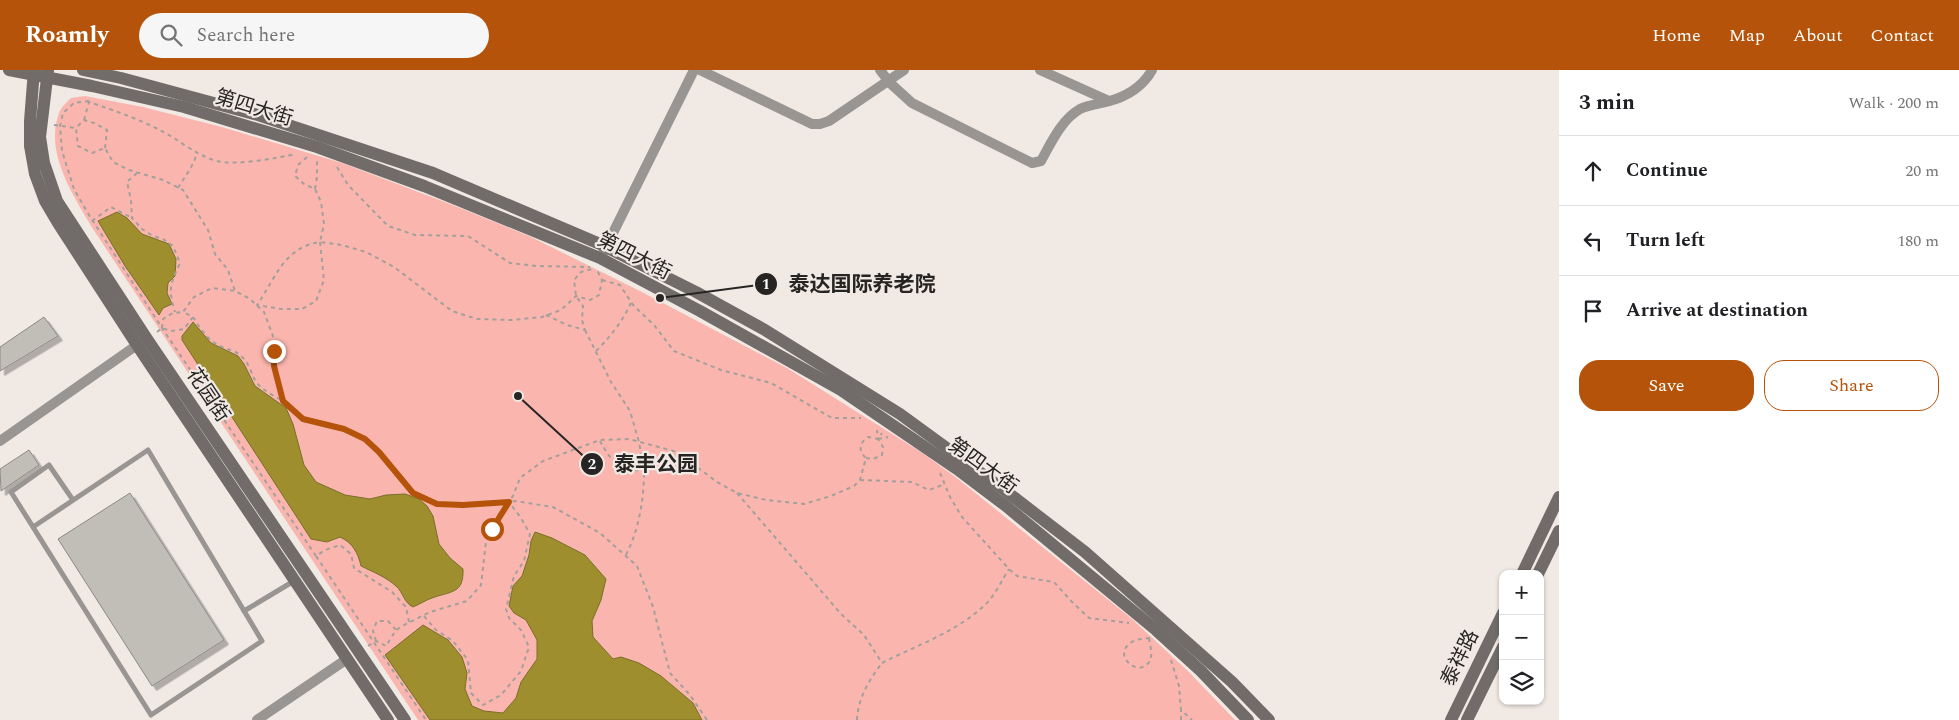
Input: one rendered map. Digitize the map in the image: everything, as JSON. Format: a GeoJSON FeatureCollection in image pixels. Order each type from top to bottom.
{"type":"FeatureCollection","features":[{"type":"Feature","properties":{"kind":"street"},"geometry":{"type":"LineString","coordinates":[[9,70],[49,72]]}},
{"type":"Feature","properties":{"kind":"street","name":"第四大街"},"geometry":{"type":"LineString","coordinates":[[83,70],[121,78],[258,115],[433,173],[601,258],[786,359],[841,390],[883,424],[1006,506],[1148,623],[1201,671],[1248,720]]}},
{"type":"Feature","properties":{"kind":"street"},"geometry":{"type":"LineString","coordinates":[[601,258],[694,70]]}},
{"type":"Feature","properties":{"kind":"street"},"geometry":{"type":"LineString","coordinates":[[700,70],[812,124],[829,121],[904,70]]}},
{"type":"Feature","properties":{"kind":"street"},"geometry":{"type":"LineString","coordinates":[[880,70],[888,82],[912,103],[1032,163],[1041,161],[1057,132],[1080,109],[1109,101],[1138,88],[1152,70]]}},
{"type":"Feature","properties":{"kind":"street"},"geometry":{"type":"LineString","coordinates":[[1040,70],[1109,101]]}},
{"type":"Feature","properties":{"kind":"street","name":"花园街"},"geometry":{"type":"LineString","coordinates":[[34,72],[30,146],[40,189],[58,223],[359,651],[405,720]]}},
{"type":"Feature","properties":{"kind":"street","name":"花园街"},"geometry":{"type":"LineString","coordinates":[[49,72],[40,124],[40,137],[44,163],[57,201],[142,342],[294,581],[388,720]]}},
{"type":"Feature","properties":{"kind":"street","name":"第四大街"},"geometry":{"type":"LineString","coordinates":[[49,72],[79,84],[184,107],[424,186],[601,258],[696,292],[765,330],[900,414],[1007,492],[1085,552],[1232,682],[1269,720]]}},
{"type":"Feature","properties":{"kind":"street"},"geometry":{"type":"LineString","coordinates":[[0,441],[142,342]]}},
{"type":"Feature","properties":{"kind":"street"},"geometry":{"type":"LineString","coordinates":[[1524,570],[1559,497]]}},
{"type":"Feature","properties":{"kind":"street"},"geometry":{"type":"LineString","coordinates":[[1540,570],[1559,531]]}},
{"type":"Feature","properties":{"kind":"street","name":"泰祥路"},"geometry":{"type":"LineString","coordinates":[[1451,720],[1502,615]]}},
{"type":"Feature","properties":{"kind":"street","name":"泰祥路"},"geometry":{"type":"LineString","coordinates":[[1467,720],[1499,654]]}},
{"type":"Feature","properties":{"kind":"street"},"geometry":{"type":"LineString","coordinates":[[257,720],[347,659]]}},
{"type":"Feature","properties":{"kind":"lane"},"geometry":{"type":"LineString","coordinates":[[33,527],[148,450],[262,642],[151,715],[11,492],[49,465],[73,500]]}},
{"type":"Feature","properties":{"kind":"lane"},"geometry":{"type":"LineString","coordinates":[[244,611],[294,581]]}},
{"type":"Feature","properties":{"kind":"path"},"geometry":{"type":"LineString","coordinates":[[326,160],[317,152],[247,161],[218,161],[198,153],[168,134],[136,118],[89,102],[74,103],[63,113],[60,126],[62,151],[74,189],[92,220],[162,328],[426,720]]}},
{"type":"Feature","properties":{"kind":"path"},"geometry":{"type":"LineString","coordinates":[[76,128],[84,120],[89,102]]}},
{"type":"Feature","properties":{"kind":"path"},"geometry":{"type":"LineString","coordinates":[[84,120],[107,130],[105,148],[113,162],[137,173],[163,180],[183,190],[208,230],[216,254],[228,270],[235,290]]}},
{"type":"Feature","properties":{"kind":"path"},"geometry":{"type":"LineString","coordinates":[[40,124],[76,128]]}},
{"type":"Feature","properties":{"kind":"path"},"geometry":{"type":"LineString","coordinates":[[76,128],[78,146],[92,153],[105,148]]}},
{"type":"Feature","properties":{"kind":"path"},"geometry":{"type":"LineString","coordinates":[[257,306],[302,309],[316,301],[324,280],[320,242],[324,224],[321,202],[315,189],[317,152]]}},
{"type":"Feature","properties":{"kind":"path"},"geometry":{"type":"LineString","coordinates":[[315,189],[304,184],[295,176],[298,165],[308,156],[317,152]]}},
{"type":"Feature","properties":{"kind":"path"},"geometry":{"type":"LineString","coordinates":[[178,188],[185,175],[193,167],[198,153]]}},
{"type":"Feature","properties":{"kind":"path"},"geometry":{"type":"LineString","coordinates":[[334,163],[348,185],[388,226],[415,235],[468,236],[510,263],[537,266],[601,258]]}},
{"type":"Feature","properties":{"kind":"path"},"geometry":{"type":"LineString","coordinates":[[132,218],[126,182],[137,173]]}},
{"type":"Feature","properties":{"kind":"path"},"geometry":{"type":"LineString","coordinates":[[92,220],[111,206],[132,218],[142,229],[173,246],[180,263],[172,281],[170,294],[175,312]]}},
{"type":"Feature","properties":{"kind":"path"},"geometry":{"type":"LineString","coordinates":[[257,306],[276,273],[290,255],[306,244],[320,242],[342,245],[366,252],[394,267],[452,311],[477,320],[512,320],[546,315],[561,310],[576,296]]}},
{"type":"Feature","properties":{"kind":"path"},"geometry":{"type":"LineString","coordinates":[[576,296],[590,300],[599,295],[602,280],[601,258]]}},
{"type":"Feature","properties":{"kind":"path"},"geometry":{"type":"LineString","coordinates":[[601,258],[581,272],[574,280],[576,296],[583,306],[582,320],[585,330],[611,382],[630,411],[639,442],[644,471],[642,504],[632,543],[626,555]]}},
{"type":"Feature","properties":{"kind":"path"},"geometry":{"type":"LineString","coordinates":[[602,280],[620,285],[631,302],[654,325],[674,351],[721,370],[772,383],[832,418],[863,418]]}},
{"type":"Feature","properties":{"kind":"path"},"geometry":{"type":"LineString","coordinates":[[183,312],[194,297],[212,288],[235,290],[250,299],[264,312],[273,336],[274,366],[283,401]]}},
{"type":"Feature","properties":{"kind":"path"},"geometry":{"type":"LineString","coordinates":[[596,351],[623,320],[631,302]]}},
{"type":"Feature","properties":{"kind":"path"},"geometry":{"type":"LineString","coordinates":[[142,342],[162,328],[163,320],[175,312],[183,312],[193,317],[200,329],[212,341],[238,353],[244,358],[261,388],[283,401],[303,419],[344,429],[365,439],[379,452],[413,493],[437,504],[463,505],[515,501],[553,507],[600,533],[638,566],[653,607],[670,673],[690,695],[707,720]]}},
{"type":"Feature","properties":{"kind":"path"},"geometry":{"type":"LineString","coordinates":[[546,315],[567,325],[585,330]]}},
{"type":"Feature","properties":{"kind":"path"},"geometry":{"type":"LineString","coordinates":[[162,328],[171,332],[184,329],[193,317]]}},
{"type":"Feature","properties":{"kind":"path"},"geometry":{"type":"LineString","coordinates":[[878,439],[883,424]]}},
{"type":"Feature","properties":{"kind":"path"},"geometry":{"type":"LineString","coordinates":[[883,424],[878,439],[883,448],[882,454],[877,458],[866,458],[862,455],[860,448],[862,442],[868,438],[878,439],[891,436]]}},
{"type":"Feature","properties":{"kind":"path"},"geometry":{"type":"LineString","coordinates":[[359,651],[375,642],[386,646],[396,630],[443,607],[467,601],[481,585],[486,542],[499,516],[509,502],[520,478],[543,461],[600,440],[629,439],[677,452],[717,482],[738,493],[766,500],[804,504],[831,496],[854,486],[860,480],[866,458]]}},
{"type":"Feature","properties":{"kind":"path"},"geometry":{"type":"LineString","coordinates":[[600,440],[609,456],[625,470],[644,471]]}},
{"type":"Feature","properties":{"kind":"path"},"geometry":{"type":"LineString","coordinates":[[935,468],[941,474],[950,497],[962,517],[1017,576],[1054,582],[1090,618],[1132,623]]}},
{"type":"Feature","properties":{"kind":"path"},"geometry":{"type":"LineString","coordinates":[[860,480],[912,482],[929,490],[945,484]]}},
{"type":"Feature","properties":{"kind":"path"},"geometry":{"type":"LineString","coordinates":[[738,493],[841,614],[864,635],[882,662]]}},
{"type":"Feature","properties":{"kind":"path"},"geometry":{"type":"LineString","coordinates":[[424,616],[436,630],[453,640],[468,660],[471,692],[483,705],[501,695],[521,671],[529,647],[521,630],[509,618],[506,609],[514,576],[524,560],[530,534],[509,502]]}},
{"type":"Feature","properties":{"kind":"path"},"geometry":{"type":"LineString","coordinates":[[316,556],[325,550],[340,545],[350,554],[354,568],[392,592],[406,607],[409,623]]}},
{"type":"Feature","properties":{"kind":"path"},"geometry":{"type":"LineString","coordinates":[[857,720],[858,708],[869,679],[882,662],[929,641],[971,616],[987,604],[1009,569]]}},
{"type":"Feature","properties":{"kind":"path"},"geometry":{"type":"LineString","coordinates":[[375,642],[373,631],[377,621],[388,621],[396,630]]}},
{"type":"Feature","properties":{"kind":"path"},"geometry":{"type":"LineString","coordinates":[[1143,633],[1154,644]]}},
{"type":"Feature","properties":{"kind":"path"},"geometry":{"type":"LineString","coordinates":[[1149,638],[1152,651],[1150,661],[1139,668],[1130,665],[1124,657],[1127,645],[1134,640],[1149,638]]}},
{"type":"Feature","properties":{"kind":"path"},"geometry":{"type":"LineString","coordinates":[[1166,654],[1171,660],[1180,686],[1180,720]]}},
{"type":"Feature","properties":{"kind":"path"},"geometry":{"type":"LineString","coordinates":[[1181,710],[1192,720]]}},
{"type":"Feature","properties":{"kind":"shaded area"},"geometry":{"type":"Polygon","coordinates":[[[85,96],[143,107],[222,127],[342,163],[450,204],[529,236],[640,291],[787,368],[924,454],[958,479],[1132,619],[1189,672],[1235,720],[418,720],[93,229],[78,203],[63,174],[58,159],[55,128],[59,113],[64,105],[71,98],[85,96]]]}},
{"type":"Feature","properties":{"kind":"shaded area"},"geometry":{"type":"Polygon","coordinates":[[[117,212],[127,218],[142,234],[169,244],[176,259],[175,276],[168,283],[167,293],[172,304],[163,308],[159,315],[125,266],[98,221],[117,212]]]}},
{"type":"Feature","properties":{"kind":"shaded area"},"geometry":{"type":"Polygon","coordinates":[[[193,322],[211,343],[238,356],[255,386],[286,408],[293,424],[304,465],[316,482],[345,495],[370,499],[386,495],[405,494],[419,499],[427,506],[433,516],[439,544],[450,558],[463,569],[463,577],[459,587],[413,607],[392,583],[361,566],[354,549],[345,539],[340,537],[327,542],[311,539],[182,340],[182,336],[193,322]]]}},
{"type":"Feature","properties":{"kind":"shaded area"},"geometry":{"type":"Polygon","coordinates":[[[535,532],[552,538],[585,555],[606,579],[601,600],[592,621],[593,637],[613,659],[621,657],[639,663],[661,676],[693,703],[702,720],[430,720],[385,655],[423,625],[448,640],[462,657],[467,673],[465,689],[472,706],[484,711],[503,713],[516,698],[521,682],[537,659],[537,640],[526,620],[514,613],[509,606],[513,586],[522,576],[535,532]]]}},
{"type":"Feature","properties":{"kind":"building"},"geometry":{"type":"Polygon","coordinates":[[[44,317],[58,336],[0,371],[0,347],[44,317]]]}},
{"type":"Feature","properties":{"kind":"building"},"geometry":{"type":"Polygon","coordinates":[[[29,450],[39,465],[1,491],[0,469],[29,450]]]}},
{"type":"Feature","properties":{"kind":"building"},"geometry":{"type":"Polygon","coordinates":[[[130,493],[224,640],[152,686],[58,539],[130,493]]]}},
{"type":"Feature","properties":{"kind":"place","name":"泰达国际养老院"},"geometry":{"type":"Point","coordinates":[660,298]}},
{"type":"Feature","properties":{"kind":"place","name":"泰丰公园"},"geometry":{"type":"Point","coordinates":[518,396]}},
{"type":"Feature","properties":{"kind":"route"},"geometry":{"type":"LineString","coordinates":[[274,351],[274,366],[283,401],[303,419],[344,429],[365,439],[379,452],[413,493],[437,504],[463,505],[484,502],[509,502],[492,529]]}}]}
